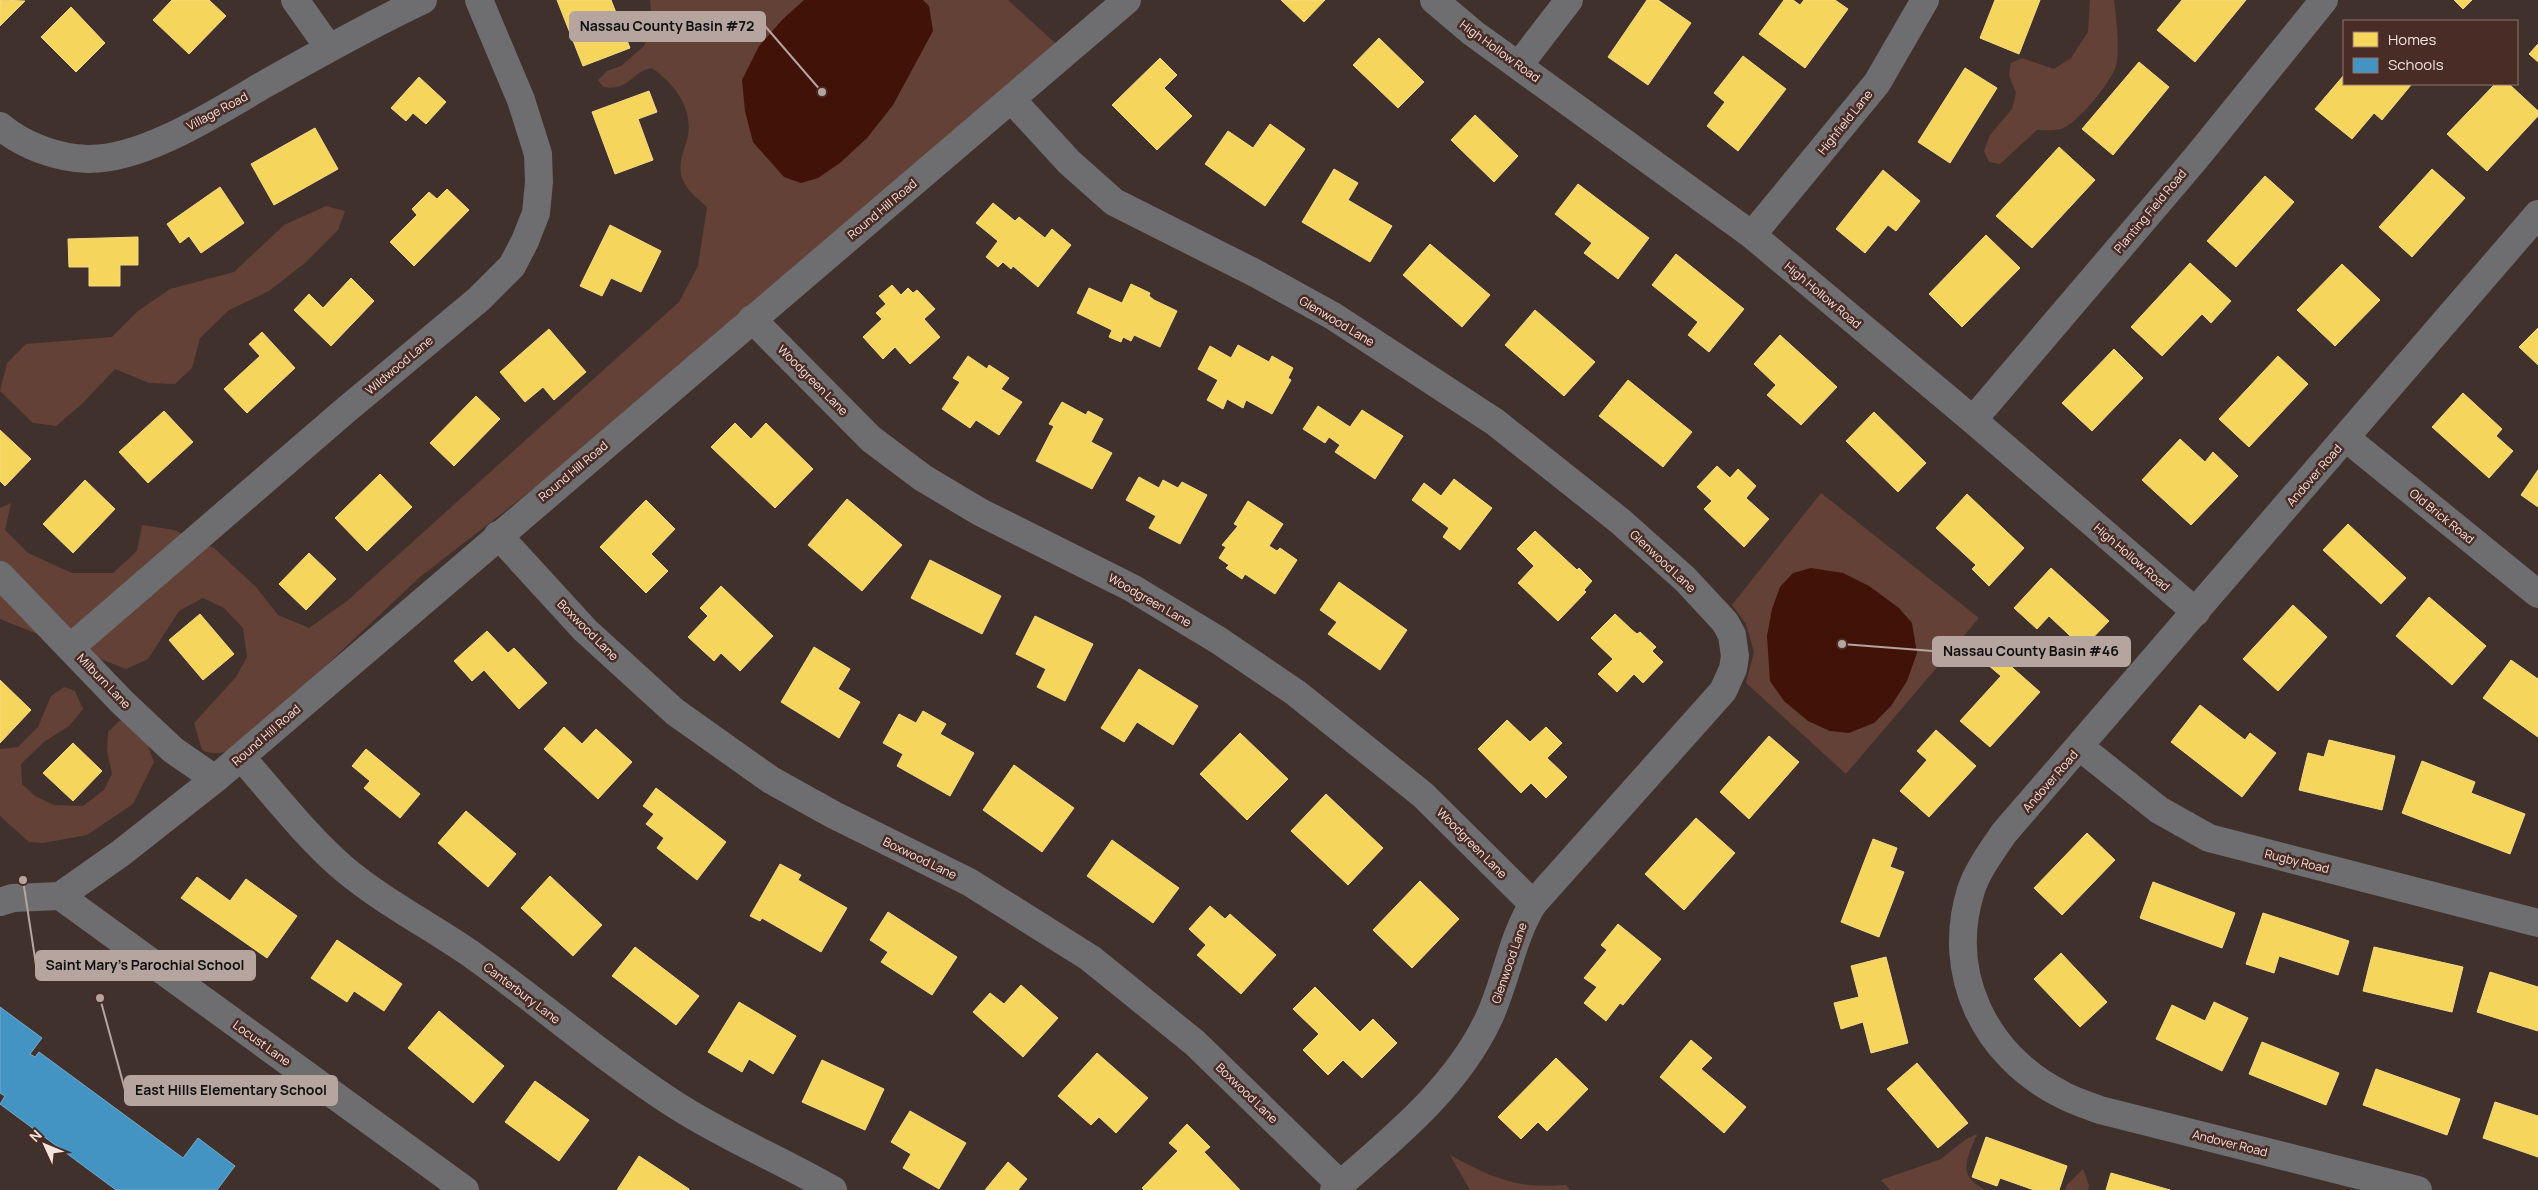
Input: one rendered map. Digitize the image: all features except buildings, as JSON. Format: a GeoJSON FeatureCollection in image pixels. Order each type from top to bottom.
{"type":"FeatureCollection","features":[{"type":"Feature","properties":{"kind":"street"},"geometry":{"type":"LineString","coordinates":[[295,0],[329,48]]}},
{"type":"Feature","properties":{"kind":"street","name":"Village Road"},"geometry":{"type":"LineString","coordinates":[[0,126],[22,141],[49,153],[88,159],[131,152],[194,124],[329,48],[423,0]]}},
{"type":"Feature","properties":{"kind":"street","name":"Wildwood Lane"},"geometry":{"type":"LineString","coordinates":[[71,647],[346,409],[479,299],[512,266],[525,242],[536,213],[539,182],[538,154],[521,100],[479,0]]}},
{"type":"Feature","properties":{"kind":"street","name":"Round Hill Road"},"geometry":{"type":"LineString","coordinates":[[60,896],[121,853],[215,779],[498,535],[1012,100],[1127,0]]}},
{"type":"Feature","properties":{"kind":"street","name":"High Hollow Road"},"geometry":{"type":"LineString","coordinates":[[1434,0],[1473,33],[1752,235],[1973,420],[2196,612]]}},
{"type":"Feature","properties":{"kind":"street"},"geometry":{"type":"LineString","coordinates":[[1519,65],[1569,0]]}},
{"type":"Feature","properties":{"kind":"street","name":"Highfield Lane"},"geometry":{"type":"LineString","coordinates":[[1752,235],[1877,83],[1925,0]]}},
{"type":"Feature","properties":{"kind":"street","name":"Planting Field Road"},"geometry":{"type":"LineString","coordinates":[[1973,420],[2196,158],[2324,0]]}},
{"type":"Feature","properties":{"kind":"street","name":"Glenwood Lane"},"geometry":{"type":"LineString","coordinates":[[1012,100],[1068,162],[1114,202],[1255,273],[1333,316],[1495,422],[1620,520],[1685,580],[1724,622],[1732,635],[1735,656],[1733,669],[1723,691],[1533,904],[1525,916],[1506,976],[1488,1020],[1467,1054],[1431,1100],[1394,1138],[1337,1187]]}},
{"type":"Feature","properties":{"kind":"street","name":"Andover Road"},"geometry":{"type":"LineString","coordinates":[[2418,1190],[2100,1110],[2061,1094],[2030,1074],[1998,1043],[1977,1011],[1962,959],[1963,922],[1972,888],[1988,857],[2004,834],[2538,214]]}},
{"type":"Feature","properties":{"kind":"street","name":"Woodgreen Lane"},"geometry":{"type":"LineString","coordinates":[[752,319],[871,439],[922,478],[980,512],[1132,588],[1218,640],[1296,693],[1423,795],[1533,904]]}},
{"type":"Feature","properties":{"kind":"street","name":"Old Brick Road"},"geometry":{"type":"LineString","coordinates":[[2346,438],[2538,594]]}},
{"type":"Feature","properties":{"kind":"street","name":"Boxwood Lane"},"geometry":{"type":"LineString","coordinates":[[498,535],[586,630],[675,712],[771,780],[834,816],[969,882],[1090,958],[1195,1043],[1337,1187]]}},
{"type":"Feature","properties":{"kind":"street","name":"Milburn Lane"},"geometry":{"type":"LineString","coordinates":[[0,575],[122,702],[173,750],[215,779]]}},
{"type":"Feature","properties":{"kind":"street","name":"Rugby Road"},"geometry":{"type":"LineString","coordinates":[[2080,747],[2159,810],[2210,838],[2538,923]]}},
{"type":"Feature","properties":{"kind":"street","name":"Canterbury Lane"},"geometry":{"type":"LineString","coordinates":[[241,757],[332,857],[358,879],[472,955],[597,1051],[675,1104],[750,1148],[803,1172],[833,1190]]}},
{"type":"Feature","properties":{"kind":"street"},"geometry":{"type":"LineString","coordinates":[[0,902],[13,898],[60,896]]}},
{"type":"Feature","properties":{"kind":"street","name":"Locust Lane"},"geometry":{"type":"LineString","coordinates":[[60,896],[465,1190]]}},
{"type":"Feature","properties":{"kind":"shaded area"},"geometry":{"type":"Polygon","coordinates":[[[650,0],[1008,0],[1066,53],[752,319],[420,577],[252,735],[234,747],[216,753],[202,750],[194,723],[236,677],[247,657],[243,628],[224,608],[203,598],[179,611],[148,659],[126,669],[0,619],[0,508],[11,503],[5,530],[28,553],[72,573],[113,573],[137,551],[142,525],[174,530],[214,548],[256,587],[278,615],[309,628],[347,601],[679,302],[698,266],[707,207],[689,191],[682,178],[681,159],[689,129],[686,109],[675,90],[652,68],[645,70],[619,87],[603,87],[598,80],[607,71],[621,66],[644,46],[652,25],[650,0]]]}},
{"type":"Feature","properties":{"kind":"shaded area"},"geometry":{"type":"Polygon","coordinates":[[[804,0],[923,0],[929,6],[933,31],[893,105],[867,138],[840,163],[818,178],[801,183],[784,177],[753,142],[745,111],[742,80],[759,46],[783,19],[804,0]]]}},
{"type":"Feature","properties":{"kind":"shaded area"},"geometry":{"type":"Polygon","coordinates":[[[2090,0],[2114,0],[2118,54],[2115,69],[2111,76],[2099,94],[2068,126],[2058,130],[2037,130],[2000,164],[1989,162],[1984,151],[1990,135],[2012,109],[2016,93],[2009,75],[2011,63],[2022,58],[2054,69],[2071,58],[2088,32],[2090,0]]]}},
{"type":"Feature","properties":{"kind":"shaded area"},"geometry":{"type":"Polygon","coordinates":[[[326,206],[345,211],[338,230],[305,263],[269,291],[229,310],[200,338],[192,368],[175,384],[149,383],[115,369],[83,403],[56,426],[33,423],[0,391],[7,363],[26,344],[112,337],[138,311],[170,289],[234,272],[284,225],[326,206]]]}},
{"type":"Feature","properties":{"kind":"shaded area"},"geometry":{"type":"Polygon","coordinates":[[[1821,493],[1979,618],[1846,774],[1746,683],[1754,652],[1746,624],[1732,605],[1821,493]]]}},
{"type":"Feature","properties":{"kind":"shaded area"},"geometry":{"type":"Polygon","coordinates":[[[1811,568],[1843,573],[1869,586],[1899,608],[1912,623],[1917,653],[1907,681],[1891,706],[1874,723],[1849,733],[1830,731],[1808,721],[1784,701],[1770,681],[1767,636],[1772,609],[1780,587],[1793,573],[1811,568]]]}},
{"type":"Feature","properties":{"kind":"shaded area"},"geometry":{"type":"Polygon","coordinates":[[[64,687],[75,691],[83,709],[69,726],[44,742],[21,764],[22,784],[35,796],[54,805],[83,806],[104,790],[112,774],[107,751],[108,732],[119,721],[130,719],[143,732],[154,762],[133,804],[87,835],[43,843],[29,842],[0,816],[0,749],[18,747],[38,727],[51,696],[64,687]]]}},
{"type":"Feature","properties":{"kind":"shaded area"},"geometry":{"type":"Polygon","coordinates":[[[1977,1134],[1966,1166],[1967,1173],[1977,1185],[1986,1190],[1890,1190],[1881,1180],[1941,1159],[1965,1140],[1977,1134]]]}},
{"type":"Feature","properties":{"kind":"shaded area"},"geometry":{"type":"Polygon","coordinates":[[[1450,1155],[1492,1176],[1505,1180],[1533,1185],[1566,1185],[1570,1190],[1470,1190],[1450,1155]]]}},
{"type":"Feature","properties":{"kind":"shaded area"},"geometry":{"type":"Polygon","coordinates":[[[2083,1169],[2089,1185],[2088,1190],[2065,1190],[2067,1185],[2083,1169]]]}},
{"type":"Feature","properties":{"kind":"place","name":"Nassau County Basin #72"},"geometry":{"type":"Point","coordinates":[822,92]}},
{"type":"Feature","properties":{"kind":"place","name":"Nassau County Basin #46"},"geometry":{"type":"Point","coordinates":[1842,644]}},
{"type":"Feature","properties":{"kind":"place","name":"Saint Mary's Parochial School"},"geometry":{"type":"Point","coordinates":[23,880]}},
{"type":"Feature","properties":{"kind":"place","name":"East Hills Elementary School"},"geometry":{"type":"Point","coordinates":[100,998]}}]}
